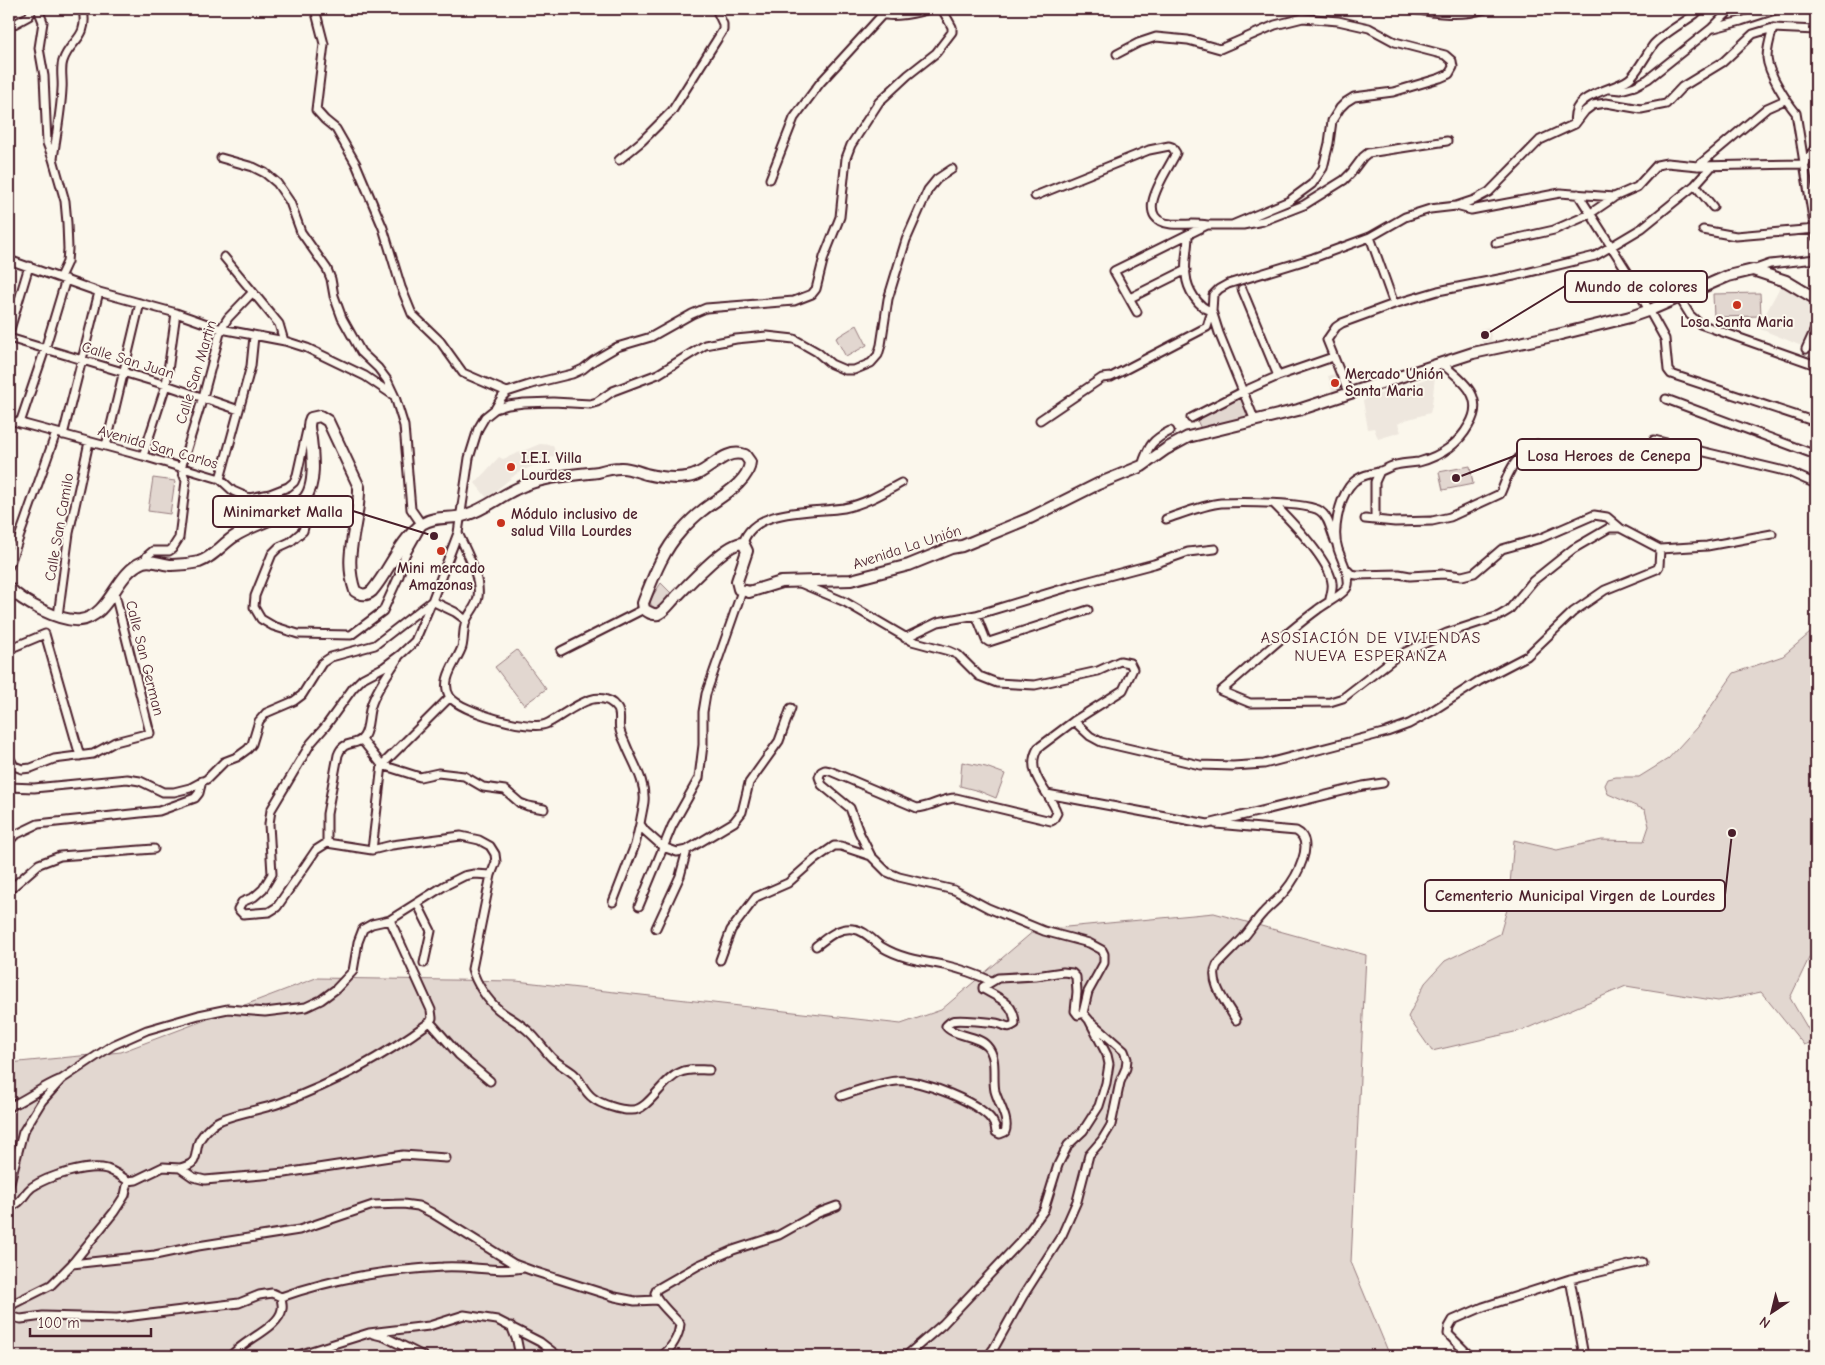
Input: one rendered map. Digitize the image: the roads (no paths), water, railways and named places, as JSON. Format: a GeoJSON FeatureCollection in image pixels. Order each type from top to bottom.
{"type":"FeatureCollection","features":[{"type":"Feature","properties":{"kind":"main road","name":"Avenida La Unión"},"geometry":{"type":"LineString","coordinates":[[742,591],[749,592],[781,582],[852,580],[909,565],[1030,518],[1098,484],[1142,466],[1166,449],[1188,437],[1298,410],[1348,392],[1442,364],[1473,352],[1557,335],[1630,317],[1728,276],[1753,270]]}},
{"type":"Feature","properties":{"kind":"main road"},"geometry":{"type":"LineString","coordinates":[[1753,270],[1786,281],[1816,299]]}},
{"type":"Feature","properties":{"kind":"main road"},"geometry":{"type":"LineString","coordinates":[[9,588],[40,610],[80,620],[96,613],[133,568],[144,562],[171,565],[198,562],[211,557],[234,536],[279,516],[306,497],[310,489],[313,466],[308,425],[313,416],[320,416],[327,420],[359,487],[350,561],[351,577],[356,591],[365,594],[372,591],[404,544],[422,525],[430,520],[460,517],[483,509],[517,488],[573,474],[621,467],[646,474],[676,478],[689,477],[701,473],[728,455],[740,453],[745,455],[750,462],[748,473],[725,496],[704,510],[680,532],[663,555],[643,603],[648,613],[654,614],[662,611],[696,576],[722,553],[736,544],[743,543],[748,551],[737,581],[739,589],[742,591]]}},
{"type":"Feature","properties":{"kind":"street"},"geometry":{"type":"LineString","coordinates":[[9,27],[29,16],[33,9]]}},
{"type":"Feature","properties":{"kind":"street"},"geometry":{"type":"LineString","coordinates":[[20,423],[45,349],[67,262],[68,249],[65,202],[47,143],[44,76],[39,48],[43,22],[38,9]]}},
{"type":"Feature","properties":{"kind":"street"},"geometry":{"type":"LineString","coordinates":[[53,159],[62,89],[62,64],[67,53],[82,34],[83,9]]}},
{"type":"Feature","properties":{"kind":"street"},"geometry":{"type":"LineString","coordinates":[[316,9],[324,44],[316,110],[336,129],[356,164],[383,228],[401,287],[412,314],[440,341],[463,373],[507,392]]}},
{"type":"Feature","properties":{"kind":"street"},"geometry":{"type":"LineString","coordinates":[[619,160],[642,141],[672,111],[723,30],[723,24],[716,9]]}},
{"type":"Feature","properties":{"kind":"street"},"geometry":{"type":"LineString","coordinates":[[876,9],[883,14],[890,15],[928,9]]}},
{"type":"Feature","properties":{"kind":"street"},"geometry":{"type":"LineString","coordinates":[[495,410],[507,392],[534,382],[583,370],[592,361],[617,347],[651,337],[706,308],[794,301],[812,294],[816,289],[824,257],[840,217],[846,158],[851,145],[879,102],[908,75],[932,58],[952,32],[952,27],[942,9]]}},
{"type":"Feature","properties":{"kind":"street"},"geometry":{"type":"LineString","coordinates":[[1412,9],[1436,13],[1462,14],[1485,9]]}},
{"type":"Feature","properties":{"kind":"street"},"geometry":{"type":"LineString","coordinates":[[1575,124],[1574,115],[1577,107],[1607,88],[1630,79],[1655,43],[1700,9]]}},
{"type":"Feature","properties":{"kind":"street"},"geometry":{"type":"LineString","coordinates":[[1712,28],[1776,10]]}},
{"type":"Feature","properties":{"kind":"street"},"geometry":{"type":"LineString","coordinates":[[770,179],[794,118],[820,83],[883,14]]}},
{"type":"Feature","properties":{"kind":"street"},"geometry":{"type":"LineString","coordinates":[[1607,88],[1621,90],[1641,82],[1712,28],[1727,14]]}},
{"type":"Feature","properties":{"kind":"street"},"geometry":{"type":"LineString","coordinates":[[1117,54],[1138,43],[1156,37],[1188,40],[1220,49],[1275,25],[1303,18],[1338,20],[1369,28],[1394,42],[1445,55],[1452,61],[1453,68],[1449,74],[1440,78],[1393,92],[1354,97],[1346,102],[1332,121],[1330,143],[1323,168],[1312,184],[1289,201],[1232,225]]}},
{"type":"Feature","properties":{"kind":"street"},"geometry":{"type":"LineString","coordinates":[[1773,28],[1768,42],[1767,60],[1785,100],[1796,113],[1816,238]]}},
{"type":"Feature","properties":{"kind":"street"},"geometry":{"type":"LineString","coordinates":[[1040,420],[1102,378],[1111,378],[1207,327],[1212,311],[1213,295],[1228,284],[1313,258],[1370,237],[1405,217],[1430,209],[1456,206],[1474,200],[1489,192],[1540,140],[1575,124],[1585,111],[1594,105],[1606,103],[1641,109],[1666,104],[1682,87],[1723,62],[1753,34],[1773,28],[1816,30]]}},
{"type":"Feature","properties":{"kind":"street"},"geometry":{"type":"LineString","coordinates":[[1698,166],[1767,108],[1785,100]]}},
{"type":"Feature","properties":{"kind":"street"},"geometry":{"type":"LineString","coordinates":[[1036,196],[1149,150],[1169,146],[1176,153],[1162,177],[1152,204],[1152,211],[1158,219],[1170,224],[1197,223],[1207,225],[1232,225],[1263,221],[1304,205],[1344,180],[1362,157],[1368,153],[1447,141]]}},
{"type":"Feature","properties":{"kind":"street"},"geometry":{"type":"LineString","coordinates":[[1805,164],[1816,146]]}},
{"type":"Feature","properties":{"kind":"street"},"geometry":{"type":"LineString","coordinates":[[221,158],[253,167],[265,173],[277,183],[290,202],[301,232],[327,269],[339,311],[361,352],[378,368],[387,380],[395,397],[404,426],[412,509],[422,525],[405,555],[399,576],[383,611],[363,628],[351,635],[298,634],[273,626],[261,619],[254,607],[255,596],[272,554],[279,547],[290,542],[303,532],[307,516],[306,497]]}},
{"type":"Feature","properties":{"kind":"street"},"geometry":{"type":"LineString","coordinates":[[1496,243],[1554,230],[1591,213],[1614,197],[1637,187],[1658,165],[1667,163],[1698,166],[1805,164]]}},
{"type":"Feature","properties":{"kind":"street"},"geometry":{"type":"LineString","coordinates":[[1348,392],[1328,340],[1342,323],[1394,304],[1438,291],[1514,276],[1595,256],[1642,228],[1695,185],[1712,166]]}},
{"type":"Feature","properties":{"kind":"street"},"geometry":{"type":"LineString","coordinates":[[709,1070],[690,1070],[678,1073],[663,1084],[640,1109],[631,1111],[603,1104],[587,1093],[576,1076],[552,1058],[526,1028],[498,1009],[474,978],[472,969],[491,876],[496,862],[495,854],[490,846],[479,840],[461,836],[392,844],[372,850],[327,843],[316,850],[277,907],[269,912],[243,914],[240,912],[239,905],[263,888],[272,874],[269,824],[271,810],[311,743],[363,678],[384,667],[415,641],[458,533],[469,458],[478,430],[485,417],[495,410],[508,405],[553,402],[590,404],[597,402],[613,391],[658,374],[705,345],[736,339],[767,336],[794,339],[817,352],[831,364],[845,370],[854,370],[871,363],[878,355],[881,345],[888,299],[906,240],[928,190],[952,168]]}},
{"type":"Feature","properties":{"kind":"street"},"geometry":{"type":"LineString","coordinates":[[1695,185],[1713,208]]}},
{"type":"Feature","properties":{"kind":"street"},"geometry":{"type":"LineString","coordinates":[[1456,206],[1471,210],[1560,193],[1614,197]]}},
{"type":"Feature","properties":{"kind":"street"},"geometry":{"type":"LineString","coordinates":[[1578,194],[1650,310],[1665,338],[1668,370],[1671,374],[1816,422]]}},
{"type":"Feature","properties":{"kind":"street"},"geometry":{"type":"LineString","coordinates":[[1137,312],[1114,271],[1207,225]]}},
{"type":"Feature","properties":{"kind":"street"},"geometry":{"type":"LineString","coordinates":[[1703,230],[1736,236],[1816,229]]}},
{"type":"Feature","properties":{"kind":"street"},"geometry":{"type":"LineString","coordinates":[[1188,235],[1186,270],[1189,287],[1206,310],[1212,311]]}},
{"type":"Feature","properties":{"kind":"street"},"geometry":{"type":"LineString","coordinates":[[1370,237],[1394,304]]}},
{"type":"Feature","properties":{"kind":"street"},"geometry":{"type":"LineString","coordinates":[[224,257],[279,324],[284,341]]}},
{"type":"Feature","properties":{"kind":"street"},"geometry":{"type":"LineString","coordinates":[[1753,270],[1770,264],[1816,259]]}},
{"type":"Feature","properties":{"kind":"street"},"geometry":{"type":"LineString","coordinates":[[9,260],[100,292],[176,313],[221,329],[284,341],[307,348],[365,376],[395,397]]}},
{"type":"Feature","properties":{"kind":"street"},"geometry":{"type":"LineString","coordinates":[[9,333],[29,266]]}},
{"type":"Feature","properties":{"kind":"street"},"geometry":{"type":"LineString","coordinates":[[1130,298],[1186,270]]}},
{"type":"Feature","properties":{"kind":"street"},"geometry":{"type":"LineString","coordinates":[[1242,289],[1278,376]]}},
{"type":"Feature","properties":{"kind":"street"},"geometry":{"type":"LineString","coordinates":[[9,566],[60,434],[100,292]]}},
{"type":"Feature","properties":{"kind":"street","name":"Calle San Martin"},"geometry":{"type":"LineString","coordinates":[[180,468],[203,397],[221,329],[228,318],[252,293]]}},
{"type":"Feature","properties":{"kind":"street"},"geometry":{"type":"LineString","coordinates":[[1679,298],[1690,315],[1700,324],[1816,365]]}},
{"type":"Feature","properties":{"kind":"street"},"geometry":{"type":"LineString","coordinates":[[106,446],[140,303]]}},
{"type":"Feature","properties":{"kind":"street"},"geometry":{"type":"LineString","coordinates":[[1212,311],[1255,422]]}},
{"type":"Feature","properties":{"kind":"street"},"geometry":{"type":"LineString","coordinates":[[143,456],[166,385],[176,313]]}},
{"type":"Feature","properties":{"kind":"street"},"geometry":{"type":"LineString","coordinates":[[1806,349],[1816,328]]}},
{"type":"Feature","properties":{"kind":"street"},"geometry":{"type":"LineString","coordinates":[[220,479],[251,366],[254,336]]}},
{"type":"Feature","properties":{"kind":"street","name":"Calle San Juan"},"geometry":{"type":"LineString","coordinates":[[9,338],[124,374],[166,385],[238,410]]}},
{"type":"Feature","properties":{"kind":"street"},"geometry":{"type":"LineString","coordinates":[[1191,418],[1278,376],[1334,357]]}},
{"type":"Feature","properties":{"kind":"street"},"geometry":{"type":"LineString","coordinates":[[1337,546],[1337,518],[1348,487],[1355,480],[1364,475],[1396,465],[1419,462],[1443,454],[1457,442],[1476,414],[1476,406],[1465,383],[1442,364]]}},
{"type":"Feature","properties":{"kind":"street"},"geometry":{"type":"LineString","coordinates":[[1666,399],[1816,455]]}},
{"type":"Feature","properties":{"kind":"street","name":"Avenida San Carlos"},"geometry":{"type":"LineString","coordinates":[[9,420],[220,479],[233,491],[249,498],[270,494],[288,487],[294,482],[298,475],[308,425]]}},
{"type":"Feature","properties":{"kind":"street"},"geometry":{"type":"LineString","coordinates":[[1142,466],[1148,447],[1160,436],[1170,431]]}},
{"type":"Feature","properties":{"kind":"street"},"geometry":{"type":"LineString","coordinates":[[1654,440],[1789,472],[1816,484]]}},
{"type":"Feature","properties":{"kind":"street","name":"Calle San Camilo"},"geometry":{"type":"LineString","coordinates":[[58,616],[68,533],[90,442]]}},
{"type":"Feature","properties":{"kind":"street"},"geometry":{"type":"LineString","coordinates":[[1364,520],[1375,519],[1395,522],[1432,521],[1450,517],[1496,497],[1502,490],[1517,460],[1526,450],[1537,444]]}},
{"type":"Feature","properties":{"kind":"street"},"geometry":{"type":"LineString","coordinates":[[144,562],[150,553],[172,549],[179,538],[186,481],[180,468]]}},
{"type":"Feature","properties":{"kind":"street"},"geometry":{"type":"LineString","coordinates":[[1375,519],[1375,482],[1380,471]]}},
{"type":"Feature","properties":{"kind":"street"},"geometry":{"type":"LineString","coordinates":[[743,543],[752,529],[769,518],[845,508],[875,498],[901,483]]}},
{"type":"Feature","properties":{"kind":"street"},"geometry":{"type":"LineString","coordinates":[[1166,519],[1220,503],[1298,504],[1321,511],[1326,517],[1345,568],[1349,583],[1347,590],[1343,594],[1330,599],[1305,618],[1222,691],[1250,703],[1330,702],[1343,698],[1397,656],[1448,633],[1499,616],[1509,610],[1533,582],[1567,554],[1596,534],[1609,528],[1620,528]]}},
{"type":"Feature","properties":{"kind":"street"},"geometry":{"type":"LineString","coordinates":[[1274,504],[1303,532],[1326,567],[1332,583],[1330,599]]}},
{"type":"Feature","properties":{"kind":"street"},"geometry":{"type":"LineString","coordinates":[[1345,568],[1351,574],[1357,575],[1399,574],[1410,576],[1444,574],[1462,576],[1474,573],[1502,549],[1540,538],[1589,516],[1599,515],[1607,517],[1620,528],[1660,549],[1707,546],[1772,534]]}},
{"type":"Feature","properties":{"kind":"street"},"geometry":{"type":"LineString","coordinates":[[458,533],[473,567],[478,587],[478,598],[466,620],[461,648],[452,666],[446,685],[450,697],[474,712],[520,724],[545,725],[573,707],[589,700],[602,699],[608,701],[619,712],[620,730],[641,777],[645,800],[635,845],[612,902]]}},
{"type":"Feature","properties":{"kind":"street"},"geometry":{"type":"LineString","coordinates":[[905,638],[938,622],[976,615],[1082,583],[1154,564],[1188,552],[1215,549]]}},
{"type":"Feature","properties":{"kind":"street"},"geometry":{"type":"LineString","coordinates":[[1074,721],[1090,736],[1101,742],[1208,765],[1264,764],[1387,732],[1409,724],[1479,681],[1527,656],[1573,612],[1604,590],[1657,569],[1659,566],[1660,549]]}},
{"type":"Feature","properties":{"kind":"street"},"geometry":{"type":"LineString","coordinates":[[797,582],[845,602],[905,638],[949,650],[979,676],[997,683],[1035,685],[1098,671],[1120,661],[1130,662],[1132,669],[1123,690],[1074,721],[1038,748],[1034,754],[1039,784],[1058,813],[1055,819],[1051,821],[956,798],[947,798],[926,808],[917,808],[830,771],[824,770],[819,777],[822,785],[838,796],[850,808],[871,856],[887,872],[954,890],[988,908],[1044,931],[1097,946],[1104,954],[1104,963],[1088,992],[1083,1013]]}},
{"type":"Feature","properties":{"kind":"street","name":"Calle San German"},"geometry":{"type":"LineString","coordinates":[[80,756],[93,754],[115,742],[150,733],[114,590]]}},
{"type":"Feature","properties":{"kind":"street"},"geometry":{"type":"LineString","coordinates":[[639,906],[672,826],[700,778],[703,712],[706,694],[742,591]]}},
{"type":"Feature","properties":{"kind":"street"},"geometry":{"type":"LineString","coordinates":[[432,601],[455,612],[466,620]]}},
{"type":"Feature","properties":{"kind":"street"},"geometry":{"type":"LineString","coordinates":[[9,786],[34,788],[127,779],[140,781],[163,792],[174,792],[190,788],[202,781],[224,762],[248,750],[252,744],[259,721],[266,713],[302,695],[322,663],[331,657],[375,645],[432,601]]}},
{"type":"Feature","properties":{"kind":"street"},"geometry":{"type":"LineString","coordinates":[[561,651],[644,608]]}},
{"type":"Feature","properties":{"kind":"street"},"geometry":{"type":"LineString","coordinates":[[976,615],[986,640],[989,642],[1088,610]]}},
{"type":"Feature","properties":{"kind":"street"},"geometry":{"type":"LineString","coordinates":[[9,649],[45,634],[80,756],[54,759],[22,769],[14,766],[9,757]]}},
{"type":"Feature","properties":{"kind":"street"},"geometry":{"type":"LineString","coordinates":[[327,843],[327,814],[340,749],[345,744],[362,740],[366,734],[372,703],[400,655]]}},
{"type":"Feature","properties":{"kind":"street"},"geometry":{"type":"LineString","coordinates":[[372,850],[382,765],[450,697]]}},
{"type":"Feature","properties":{"kind":"street"},"geometry":{"type":"LineString","coordinates":[[640,824],[663,847],[677,852],[687,850],[734,822],[742,812],[749,783],[779,741],[792,708]]}},
{"type":"Feature","properties":{"kind":"street"},"geometry":{"type":"LineString","coordinates":[[362,740],[382,765],[420,777],[438,774],[464,776],[483,787],[506,790],[520,803],[544,809]]}},
{"type":"Feature","properties":{"kind":"street"},"geometry":{"type":"LineString","coordinates":[[9,841],[15,835],[38,824],[160,811],[195,798],[199,793],[202,781]]}},
{"type":"Feature","properties":{"kind":"street"},"geometry":{"type":"LineString","coordinates":[[1208,824],[1363,786],[1383,783]]}},
{"type":"Feature","properties":{"kind":"street"},"geometry":{"type":"LineString","coordinates":[[1047,794],[1208,824],[1296,831],[1302,834],[1305,840],[1305,850],[1301,864],[1286,890],[1263,913],[1214,970],[1216,984],[1236,1020]]}},
{"type":"Feature","properties":{"kind":"street"},"geometry":{"type":"LineString","coordinates":[[720,960],[731,930],[756,897],[788,883],[814,860],[834,846],[842,846],[871,856]]}},
{"type":"Feature","properties":{"kind":"street"},"geometry":{"type":"LineString","coordinates":[[9,890],[39,864],[60,856],[154,849]]}},
{"type":"Feature","properties":{"kind":"street"},"geometry":{"type":"LineString","coordinates":[[656,928],[680,876],[687,850]]}},
{"type":"Feature","properties":{"kind":"street"},"geometry":{"type":"LineString","coordinates":[[9,1107],[27,1099],[51,1083],[62,1079],[113,1045],[147,1030],[190,1017],[228,1009],[265,1012],[306,1007],[321,1000],[336,989],[353,971],[358,942],[363,930],[372,924],[390,920],[464,876],[474,874],[491,876]]}},
{"type":"Feature","properties":{"kind":"street"},"geometry":{"type":"LineString","coordinates":[[417,903],[431,931],[424,963]]}},
{"type":"Feature","properties":{"kind":"street"},"geometry":{"type":"LineString","coordinates":[[9,1207],[20,1202],[34,1186],[58,1175],[86,1168],[106,1169],[128,1181],[136,1180],[163,1168],[189,1166],[198,1155],[198,1144],[219,1120],[279,1103],[337,1081],[373,1061],[430,1022],[432,1018],[431,1010],[390,920]]}},
{"type":"Feature","properties":{"kind":"street"},"geometry":{"type":"LineString","coordinates":[[816,946],[842,929],[854,928],[866,934],[882,947],[908,959],[973,972],[991,981]]}},
{"type":"Feature","properties":{"kind":"street"},"geometry":{"type":"LineString","coordinates":[[841,1096],[871,1086],[899,1080],[916,1083],[959,1097],[979,1108],[994,1123],[996,1132],[1000,1134],[1005,1132],[1007,1127],[995,1089],[993,1056],[987,1045],[950,1031],[946,1026],[953,1021],[960,1020],[1000,1024],[1007,1027],[1015,1024],[1015,1016],[1011,1006],[997,995],[983,989],[986,984],[998,978],[1036,976],[1063,972],[1072,973],[1077,979],[1075,1011],[1078,1015],[1083,1013]]}},
{"type":"Feature","properties":{"kind":"street"},"geometry":{"type":"LineString","coordinates":[[988,1356],[1023,1296],[1062,1236],[1077,1201],[1089,1155],[1102,1140],[1111,1124],[1127,1058],[1124,1051],[1083,1013]]}},
{"type":"Feature","properties":{"kind":"street"},"geometry":{"type":"LineString","coordinates":[[906,1356],[943,1324],[1023,1239],[1044,1210],[1058,1165],[1068,1146],[1082,1131],[1099,1106],[1106,1084],[1109,1064],[1107,1055],[1089,1020]]}},
{"type":"Feature","properties":{"kind":"street"},"geometry":{"type":"LineString","coordinates":[[430,1022],[459,1055],[490,1081]]}},
{"type":"Feature","properties":{"kind":"street"},"geometry":{"type":"LineString","coordinates":[[9,1186],[23,1132],[42,1101],[62,1079]]}},
{"type":"Feature","properties":{"kind":"street"},"geometry":{"type":"LineString","coordinates":[[180,1168],[192,1176],[205,1180],[285,1173],[403,1155],[446,1158]]}},
{"type":"Feature","properties":{"kind":"street"},"geometry":{"type":"LineString","coordinates":[[128,1181],[125,1195],[114,1212],[72,1264],[51,1285],[15,1302],[10,1307],[9,1312],[12,1317],[21,1319],[43,1316],[117,1318],[239,1303],[260,1295],[272,1293],[281,1297],[331,1281],[360,1275],[442,1267],[466,1266],[511,1270],[523,1268]]}},
{"type":"Feature","properties":{"kind":"street"},"geometry":{"type":"LineString","coordinates":[[72,1264],[155,1255],[191,1247],[299,1230],[373,1205],[387,1203],[418,1206],[523,1268],[615,1297],[635,1301],[657,1300]]}},
{"type":"Feature","properties":{"kind":"street"},"geometry":{"type":"LineString","coordinates":[[662,1356],[676,1339],[680,1331],[680,1324],[666,1307],[657,1300],[655,1293],[657,1289],[698,1265],[778,1234],[818,1213],[837,1206]]}},
{"type":"Feature","properties":{"kind":"street"},"geometry":{"type":"LineString","coordinates":[[1470,1356],[1448,1334],[1453,1320],[1483,1307],[1570,1279],[1642,1262]]}},
{"type":"Feature","properties":{"kind":"street"},"geometry":{"type":"LineString","coordinates":[[1570,1279],[1584,1356]]}},
{"type":"Feature","properties":{"kind":"street"},"geometry":{"type":"LineString","coordinates":[[231,1356],[237,1348],[277,1320],[282,1308],[281,1297]]}},
{"type":"Feature","properties":{"kind":"street"},"geometry":{"type":"LineString","coordinates":[[295,1356],[369,1333],[429,1326],[464,1315],[497,1320],[511,1326],[553,1351],[558,1356]]}},
{"type":"Feature","properties":{"kind":"street"},"geometry":{"type":"LineString","coordinates":[[511,1326],[518,1341],[520,1356]]}},
{"type":"Feature","properties":{"kind":"street"},"geometry":{"type":"LineString","coordinates":[[369,1333],[385,1338],[423,1356]]}},
{"type":"Feature","properties":{"kind":"place","name":"Losa Santa Maria"},"geometry":{"type":"Point","coordinates":[1737,305]}},
{"type":"Feature","properties":{"kind":"place","name":"Mundo de colores"},"geometry":{"type":"Point","coordinates":[1485,335]}},
{"type":"Feature","properties":{"kind":"place","name":"Mercado Unión Santa Maria"},"geometry":{"type":"Point","coordinates":[1335,383]}},
{"type":"Feature","properties":{"kind":"place","name":"I.E.I. Villa Lourdes"},"geometry":{"type":"Point","coordinates":[511,467]}},
{"type":"Feature","properties":{"kind":"place","name":"Losa Heroes de Cenepa"},"geometry":{"type":"Point","coordinates":[1456,478]}},
{"type":"Feature","properties":{"kind":"place","name":"Módulo inclusivo de salud Villa Lourdes"},"geometry":{"type":"Point","coordinates":[501,523]}},
{"type":"Feature","properties":{"kind":"place","name":"Minimarket Malla"},"geometry":{"type":"Point","coordinates":[434,536]}},
{"type":"Feature","properties":{"kind":"place","name":"Mini mercado Amazonas"},"geometry":{"type":"Point","coordinates":[441,551]}},
{"type":"Feature","properties":{"kind":"place","name":"Cementerio Municipal Virgen de Lourdes"},"geometry":{"type":"Point","coordinates":[1732,833]}},
{"type":"Feature","properties":{"kind":"district","name":"ASOSIACIÓN DE VIVIENDAS NUEVA ESPERANZA"},"geometry":{"type":"Point","coordinates":[1371,646]}}]}
